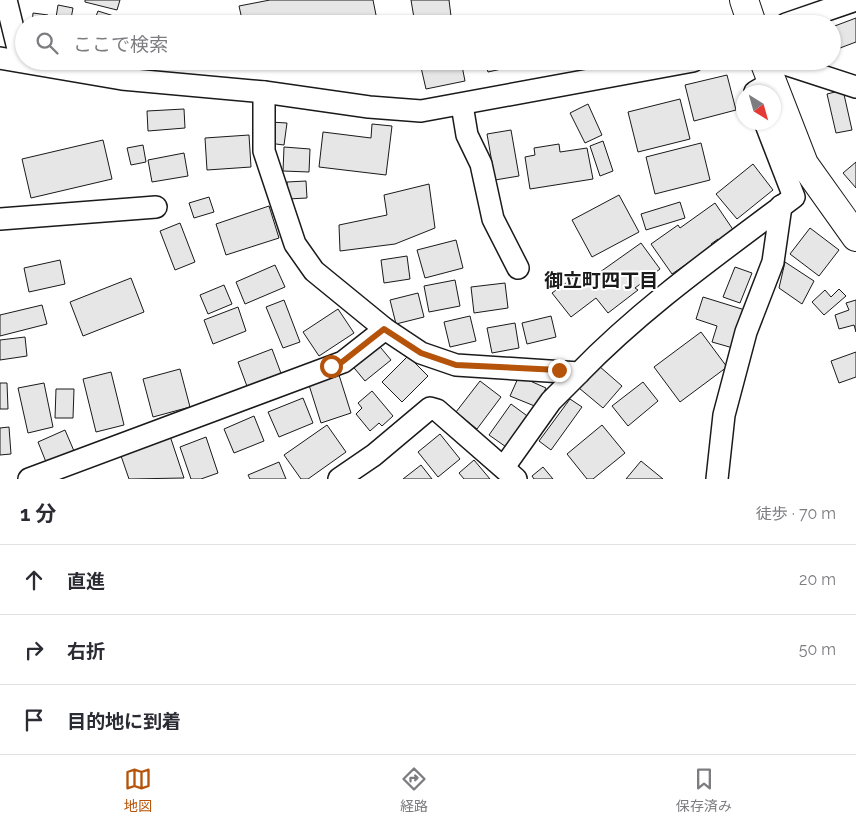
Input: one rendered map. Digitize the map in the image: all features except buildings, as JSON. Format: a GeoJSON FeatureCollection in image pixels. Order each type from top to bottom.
{"type":"FeatureCollection","features":[{"type":"Feature","properties":{"kind":"main road"},"geometry":{"type":"LineString","coordinates":[[744,0],[749,15]]}},
{"type":"Feature","properties":{"kind":"main road"},"geometry":{"type":"LineString","coordinates":[[767,74],[804,164],[856,238]]}},
{"type":"Feature","properties":{"kind":"street"},"geometry":{"type":"LineString","coordinates":[[6,0],[15,37]]}},
{"type":"Feature","properties":{"kind":"street"},"geometry":{"type":"LineString","coordinates":[[812,15],[856,0]]}},
{"type":"Feature","properties":{"kind":"street"},"geometry":{"type":"LineString","coordinates":[[0,58],[15,60]]}},
{"type":"Feature","properties":{"kind":"street"},"geometry":{"type":"LineString","coordinates":[[72,70],[122,79],[264,92],[369,107],[421,111],[645,70]]}},
{"type":"Feature","properties":{"kind":"street"},"geometry":{"type":"LineString","coordinates":[[767,74],[856,87]]}},
{"type":"Feature","properties":{"kind":"street"},"geometry":{"type":"LineString","coordinates":[[264,92],[264,151],[295,244],[314,271],[384,329],[421,353],[456,365],[579,373]]}},
{"type":"Feature","properties":{"kind":"street"},"geometry":{"type":"LineString","coordinates":[[462,104],[467,135],[481,164],[493,219],[518,268]]}},
{"type":"Feature","properties":{"kind":"street"},"geometry":{"type":"LineString","coordinates":[[339,479],[374,455],[430,408],[438,410],[510,473],[551,401],[603,348],[657,300],[794,197],[768,130]]}},
{"type":"Feature","properties":{"kind":"street"},"geometry":{"type":"LineString","coordinates":[[717,479],[724,416],[746,332],[773,262],[781,206]]}},
{"type":"Feature","properties":{"kind":"street"},"geometry":{"type":"LineString","coordinates":[[0,218],[156,207]]}},
{"type":"Feature","properties":{"kind":"street"},"geometry":{"type":"LineString","coordinates":[[29,479],[337,364],[384,329]]}},
{"type":"Feature","properties":{"kind":"district","name":"御立町四丁目"},"geometry":{"type":"Point","coordinates":[601,280]}},
{"type":"Feature","properties":{"kind":"route"},"geometry":{"type":"LineString","coordinates":[[331,366],[342,362],[384,329],[421,353],[456,365],[559,370]]}}]}
